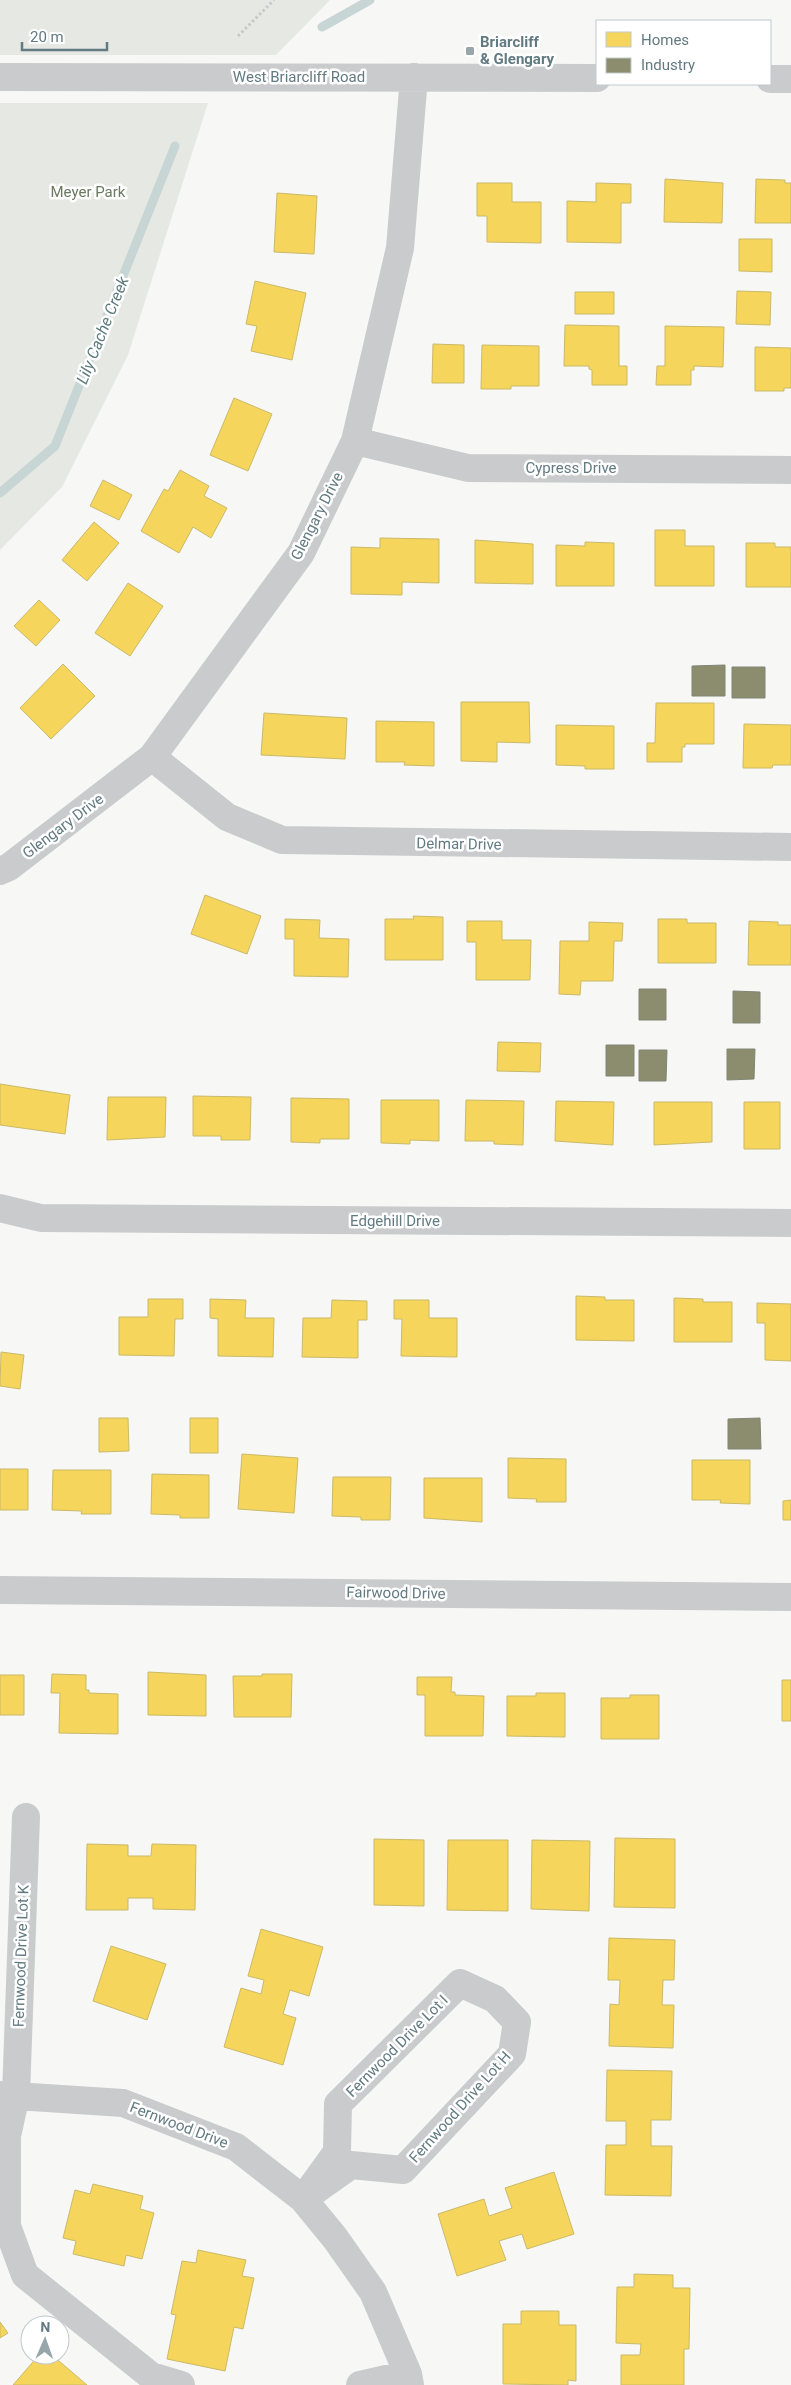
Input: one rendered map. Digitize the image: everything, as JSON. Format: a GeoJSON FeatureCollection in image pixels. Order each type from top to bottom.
{"type":"FeatureCollection","features":[{"type":"Feature","properties":{"kind":"street","name":"Glengary Drive"},"geometry":{"type":"LineString","coordinates":[[0,871],[9,867],[152,757],[301,553],[355,440],[400,248],[414,77]]}},
{"type":"Feature","properties":{"kind":"street","name":"West Briarcliff Road"},"geometry":{"type":"LineString","coordinates":[[0,78],[596,78]]}},
{"type":"Feature","properties":{"kind":"street"},"geometry":{"type":"LineString","coordinates":[[771,79],[791,79]]}},
{"type":"Feature","properties":{"kind":"street","name":"Cypress Drive"},"geometry":{"type":"LineString","coordinates":[[355,440],[468,468],[791,470]]}},
{"type":"Feature","properties":{"kind":"street","name":"Delmar Drive"},"geometry":{"type":"LineString","coordinates":[[152,757],[227,818],[282,840],[791,847]]}},
{"type":"Feature","properties":{"kind":"street","name":"Edgehill Drive"},"geometry":{"type":"LineString","coordinates":[[0,1208],[40,1218],[791,1223]]}},
{"type":"Feature","properties":{"kind":"street","name":"Fairwood Drive"},"geometry":{"type":"LineString","coordinates":[[0,1590],[791,1597]]}},
{"type":"Feature","properties":{"kind":"street","name":"Fernwood Drive Lot K"},"geometry":{"type":"LineString","coordinates":[[26,1817],[8,2095],[7,2226],[25,2275],[151,2376],[181,2385]]}},
{"type":"Feature","properties":{"kind":"street","name":"Fernwood Drive Lot I"},"geometry":{"type":"LineString","coordinates":[[303,2199],[337,2152],[338,2104],[460,1984],[495,1999]]}},
{"type":"Feature","properties":{"kind":"street","name":"Fernwood Drive Lot H"},"geometry":{"type":"LineString","coordinates":[[303,2199],[351,2165],[403,2170],[512,2054],[517,2022],[495,1999]]}},
{"type":"Feature","properties":{"kind":"street","name":"Fernwood Drive"},"geometry":{"type":"LineString","coordinates":[[8,2095],[123,2103],[236,2147],[303,2199],[373,2292],[409,2380]]}},
{"type":"Feature","properties":{"kind":"street"},"geometry":{"type":"LineString","coordinates":[[360,2385],[409,2380]]}},
{"type":"Feature","properties":{"kind":"path"},"geometry":{"type":"LineString","coordinates":[[238,36],[274,0]]}},
{"type":"Feature","properties":{"kind":"green space"},"geometry":{"type":"Polygon","coordinates":[[[0,0],[330,0],[276,55],[0,55],[0,0]]]}},
{"type":"Feature","properties":{"kind":"green space","name":"Meyer Park"},"geometry":{"type":"Polygon","coordinates":[[[0,103],[208,103],[128,355],[62,487],[0,550],[0,103]]]}},
{"type":"Feature","properties":{"kind":"building: Homes"},"geometry":{"type":"Polygon","coordinates":[[[665,179],[723,183],[722,223],[664,222],[665,179]]]}},
{"type":"Feature","properties":{"kind":"building: Homes"},"geometry":{"type":"Polygon","coordinates":[[[756,179],[785,180],[785,183],[791,183],[791,223],[755,223],[756,179]]]}},
{"type":"Feature","properties":{"kind":"building: Homes"},"geometry":{"type":"Polygon","coordinates":[[[477,183],[512,183],[512,202],[541,202],[541,243],[487,242],[487,216],[477,216],[477,183]]]}},
{"type":"Feature","properties":{"kind":"building: Homes"},"geometry":{"type":"Polygon","coordinates":[[[596,183],[631,184],[631,203],[621,203],[621,243],[567,242],[567,201],[596,202],[596,183]]]}},
{"type":"Feature","properties":{"kind":"building: Homes"},"geometry":{"type":"Polygon","coordinates":[[[277,193],[317,196],[314,254],[274,252],[277,193]]]}},
{"type":"Feature","properties":{"kind":"building: Homes"},"geometry":{"type":"Polygon","coordinates":[[[739,239],[772,239],[772,272],[739,271],[739,239]]]}},
{"type":"Feature","properties":{"kind":"building: Homes"},"geometry":{"type":"Polygon","coordinates":[[[255,281],[306,293],[292,360],[251,351],[257,326],[246,324],[255,281]]]}},
{"type":"Feature","properties":{"kind":"building: Homes"},"geometry":{"type":"Polygon","coordinates":[[[737,291],[771,292],[770,325],[736,324],[737,291]]]}},
{"type":"Feature","properties":{"kind":"building: Homes"},"geometry":{"type":"Polygon","coordinates":[[[575,292],[614,292],[614,314],[575,314],[575,292]]]}},
{"type":"Feature","properties":{"kind":"building: Homes"},"geometry":{"type":"Polygon","coordinates":[[[565,325],[619,326],[619,366],[627,366],[627,385],[592,385],[592,370],[589,369],[589,366],[564,366],[565,325]]]}},
{"type":"Feature","properties":{"kind":"building: Homes"},"geometry":{"type":"Polygon","coordinates":[[[665,326],[724,327],[723,367],[694,366],[694,370],[691,370],[691,385],[656,385],[657,366],[665,366],[665,326]]]}},
{"type":"Feature","properties":{"kind":"building: Homes"},"geometry":{"type":"Polygon","coordinates":[[[433,344],[464,345],[464,383],[432,383],[433,344]]]}},
{"type":"Feature","properties":{"kind":"building: Homes"},"geometry":{"type":"Polygon","coordinates":[[[482,345],[539,346],[539,386],[511,386],[511,389],[481,389],[482,345]]]}},
{"type":"Feature","properties":{"kind":"building: Homes"},"geometry":{"type":"Polygon","coordinates":[[[755,347],[791,348],[791,388],[784,388],[784,391],[755,391],[755,347]]]}},
{"type":"Feature","properties":{"kind":"building: Homes"},"geometry":{"type":"Polygon","coordinates":[[[234,398],[272,414],[248,471],[210,455],[234,398]]]}},
{"type":"Feature","properties":{"kind":"building: Homes"},"geometry":{"type":"Polygon","coordinates":[[[180,470],[209,486],[204,496],[227,508],[211,538],[193,527],[179,553],[141,531],[164,489],[168,491],[180,470]]]}},
{"type":"Feature","properties":{"kind":"building: Homes"},"geometry":{"type":"Polygon","coordinates":[[[103,480],[132,495],[119,520],[90,506],[103,480]]]}},
{"type":"Feature","properties":{"kind":"building: Homes"},"geometry":{"type":"Polygon","coordinates":[[[94,522],[119,543],[87,581],[62,560],[94,522]]]}},
{"type":"Feature","properties":{"kind":"building: Homes"},"geometry":{"type":"Polygon","coordinates":[[[655,530],[685,530],[685,546],[714,546],[714,586],[655,586],[655,530]]]}},
{"type":"Feature","properties":{"kind":"building: Homes"},"geometry":{"type":"Polygon","coordinates":[[[380,538],[439,539],[439,583],[402,582],[402,595],[351,594],[351,547],[380,548],[380,538]]]}},
{"type":"Feature","properties":{"kind":"building: Homes"},"geometry":{"type":"Polygon","coordinates":[[[475,540],[533,544],[533,584],[475,583],[475,540]]]}},
{"type":"Feature","properties":{"kind":"building: Homes"},"geometry":{"type":"Polygon","coordinates":[[[585,542],[614,543],[614,586],[556,586],[556,545],[585,546],[585,542]]]}},
{"type":"Feature","properties":{"kind":"building: Homes"},"geometry":{"type":"Polygon","coordinates":[[[746,543],[775,543],[775,547],[791,547],[791,587],[746,587],[746,543]]]}},
{"type":"Feature","properties":{"kind":"building: Homes"},"geometry":{"type":"Polygon","coordinates":[[[128,583],[163,606],[130,656],[95,633],[128,583]]]}},
{"type":"Feature","properties":{"kind":"building: Homes"},"geometry":{"type":"Polygon","coordinates":[[[39,600],[60,620],[36,646],[14,626],[39,600]]]}},
{"type":"Feature","properties":{"kind":"building: Homes"},"geometry":{"type":"Polygon","coordinates":[[[63,664],[95,696],[51,739],[20,708],[63,664]]]}},
{"type":"Feature","properties":{"kind":"building: Homes"},"geometry":{"type":"Polygon","coordinates":[[[461,702],[529,702],[530,743],[497,742],[497,762],[461,761],[461,702]]]}},
{"type":"Feature","properties":{"kind":"building: Homes"},"geometry":{"type":"Polygon","coordinates":[[[656,703],[714,703],[714,744],[685,744],[685,747],[682,747],[682,762],[647,762],[647,743],[655,743],[656,703]]]}},
{"type":"Feature","properties":{"kind":"building: Homes"},"geometry":{"type":"Polygon","coordinates":[[[264,713],[347,718],[345,759],[261,755],[264,713]]]}},
{"type":"Feature","properties":{"kind":"building: Homes"},"geometry":{"type":"Polygon","coordinates":[[[376,721],[434,722],[434,766],[404,765],[405,762],[376,762],[376,721]]]}},
{"type":"Feature","properties":{"kind":"building: Homes"},"geometry":{"type":"Polygon","coordinates":[[[744,724],[791,725],[791,765],[773,765],[772,768],[743,768],[744,724]]]}},
{"type":"Feature","properties":{"kind":"building: Homes"},"geometry":{"type":"Polygon","coordinates":[[[556,725],[614,726],[614,769],[585,769],[585,766],[556,765],[556,725]]]}},
{"type":"Feature","properties":{"kind":"building: Homes"},"geometry":{"type":"Polygon","coordinates":[[[205,895],[261,916],[247,954],[191,934],[205,895]]]}},
{"type":"Feature","properties":{"kind":"building: Homes"},"geometry":{"type":"Polygon","coordinates":[[[413,916],[443,917],[443,960],[385,960],[385,919],[414,919],[413,916]]]}},
{"type":"Feature","properties":{"kind":"building: Homes"},"geometry":{"type":"Polygon","coordinates":[[[285,919],[320,920],[319,938],[349,939],[348,977],[294,976],[294,939],[285,939],[285,919]]]}},
{"type":"Feature","properties":{"kind":"building: Homes"},"geometry":{"type":"Polygon","coordinates":[[[658,919],[687,919],[687,923],[716,923],[716,963],[658,963],[658,919]]]}},
{"type":"Feature","properties":{"kind":"building: Homes"},"geometry":{"type":"Polygon","coordinates":[[[467,921],[502,921],[502,940],[531,940],[530,980],[476,980],[476,942],[467,942],[467,921]]]}},
{"type":"Feature","properties":{"kind":"building: Homes"},"geometry":{"type":"Polygon","coordinates":[[[749,921],[778,922],[778,925],[791,925],[791,965],[748,965],[749,921]]]}},
{"type":"Feature","properties":{"kind":"building: Homes"},"geometry":{"type":"Polygon","coordinates":[[[589,922],[623,923],[622,941],[614,941],[613,981],[581,981],[580,995],[559,994],[560,941],[589,941],[589,922]]]}},
{"type":"Feature","properties":{"kind":"building: Homes"},"geometry":{"type":"Polygon","coordinates":[[[498,1042],[541,1043],[540,1072],[497,1071],[498,1042]]]}},
{"type":"Feature","properties":{"kind":"building: Homes"},"geometry":{"type":"Polygon","coordinates":[[[0,1084],[70,1095],[65,1134],[0,1125],[0,1084]]]}},
{"type":"Feature","properties":{"kind":"building: Homes"},"geometry":{"type":"Polygon","coordinates":[[[193,1096],[251,1097],[250,1140],[221,1140],[221,1136],[193,1136],[193,1096]]]}},
{"type":"Feature","properties":{"kind":"building: Homes"},"geometry":{"type":"Polygon","coordinates":[[[108,1097],[166,1097],[165,1137],[107,1140],[108,1097]]]}},
{"type":"Feature","properties":{"kind":"building: Homes"},"geometry":{"type":"Polygon","coordinates":[[[291,1098],[349,1099],[349,1139],[320,1139],[320,1143],[291,1142],[291,1098]]]}},
{"type":"Feature","properties":{"kind":"building: Homes"},"geometry":{"type":"Polygon","coordinates":[[[381,1100],[439,1100],[439,1141],[410,1140],[410,1144],[381,1143],[381,1100]]]}},
{"type":"Feature","properties":{"kind":"building: Homes"},"geometry":{"type":"Polygon","coordinates":[[[466,1100],[524,1101],[523,1145],[494,1144],[494,1141],[465,1141],[466,1100]]]}},
{"type":"Feature","properties":{"kind":"building: Homes"},"geometry":{"type":"Polygon","coordinates":[[[556,1101],[614,1102],[613,1145],[555,1141],[556,1101]]]}},
{"type":"Feature","properties":{"kind":"building: Homes"},"geometry":{"type":"Polygon","coordinates":[[[654,1102],[712,1102],[712,1142],[654,1145],[654,1102]]]}},
{"type":"Feature","properties":{"kind":"building: Homes"},"geometry":{"type":"Polygon","coordinates":[[[744,1102],[780,1102],[780,1149],[744,1149],[744,1102]]]}},
{"type":"Feature","properties":{"kind":"building: Homes"},"geometry":{"type":"Polygon","coordinates":[[[576,1296],[605,1297],[605,1300],[634,1300],[634,1341],[576,1340],[576,1296]]]}},
{"type":"Feature","properties":{"kind":"building: Homes"},"geometry":{"type":"Polygon","coordinates":[[[674,1298],[703,1299],[703,1302],[732,1302],[732,1342],[674,1342],[674,1298]]]}},
{"type":"Feature","properties":{"kind":"building: Homes"},"geometry":{"type":"Polygon","coordinates":[[[148,1299],[183,1299],[183,1319],[175,1319],[174,1356],[119,1355],[119,1317],[148,1317],[148,1299]]]}},
{"type":"Feature","properties":{"kind":"building: Homes"},"geometry":{"type":"Polygon","coordinates":[[[210,1299],[246,1300],[245,1318],[274,1318],[273,1357],[218,1356],[218,1319],[210,1318],[210,1299]]]}},
{"type":"Feature","properties":{"kind":"building: Homes"},"geometry":{"type":"Polygon","coordinates":[[[332,1300],[367,1301],[367,1320],[358,1320],[358,1358],[302,1357],[303,1318],[331,1318],[332,1300]]]}},
{"type":"Feature","properties":{"kind":"building: Homes"},"geometry":{"type":"Polygon","coordinates":[[[394,1300],[429,1300],[429,1318],[457,1318],[457,1357],[401,1356],[402,1319],[394,1319],[394,1300]]]}},
{"type":"Feature","properties":{"kind":"building: Homes"},"geometry":{"type":"Polygon","coordinates":[[[757,1303],[791,1304],[791,1361],[765,1360],[765,1323],[757,1323],[757,1303]]]}},
{"type":"Feature","properties":{"kind":"building: Homes"},"geometry":{"type":"Polygon","coordinates":[[[1,1352],[24,1355],[20,1389],[0,1386],[1,1352]]]}},
{"type":"Feature","properties":{"kind":"building: Homes"},"geometry":{"type":"Polygon","coordinates":[[[99,1418],[128,1418],[129,1451],[99,1452],[99,1418]]]}},
{"type":"Feature","properties":{"kind":"building: Homes"},"geometry":{"type":"Polygon","coordinates":[[[190,1418],[218,1418],[218,1453],[190,1453],[190,1418]]]}},
{"type":"Feature","properties":{"kind":"building: Homes"},"geometry":{"type":"Polygon","coordinates":[[[242,1454],[298,1458],[294,1513],[238,1509],[242,1454]]]}},
{"type":"Feature","properties":{"kind":"building: Homes"},"geometry":{"type":"Polygon","coordinates":[[[508,1458],[566,1459],[566,1502],[536,1502],[537,1499],[508,1498],[508,1458]]]}},
{"type":"Feature","properties":{"kind":"building: Homes"},"geometry":{"type":"Polygon","coordinates":[[[692,1460],[750,1460],[750,1504],[720,1503],[721,1500],[692,1500],[692,1460]]]}},
{"type":"Feature","properties":{"kind":"building: Homes"},"geometry":{"type":"Polygon","coordinates":[[[0,1469],[28,1469],[28,1510],[0,1510],[0,1469]]]}},
{"type":"Feature","properties":{"kind":"building: Homes"},"geometry":{"type":"Polygon","coordinates":[[[53,1470],[111,1470],[111,1514],[81,1514],[82,1511],[52,1510],[53,1470]]]}},
{"type":"Feature","properties":{"kind":"building: Homes"},"geometry":{"type":"Polygon","coordinates":[[[152,1474],[209,1475],[209,1518],[180,1518],[180,1515],[151,1514],[152,1474]]]}},
{"type":"Feature","properties":{"kind":"building: Homes"},"geometry":{"type":"Polygon","coordinates":[[[333,1477],[391,1477],[390,1520],[361,1520],[361,1517],[332,1516],[333,1477]]]}},
{"type":"Feature","properties":{"kind":"building: Homes"},"geometry":{"type":"Polygon","coordinates":[[[424,1478],[482,1478],[482,1522],[424,1518],[424,1478]]]}},
{"type":"Feature","properties":{"kind":"building: Homes"},"geometry":{"type":"Polygon","coordinates":[[[791,1500],[791,1520],[783,1520],[783,1501],[791,1500]]]}},
{"type":"Feature","properties":{"kind":"building: Homes"},"geometry":{"type":"Polygon","coordinates":[[[148,1672],[206,1675],[206,1716],[148,1715],[148,1672]]]}},
{"type":"Feature","properties":{"kind":"building: Homes"},"geometry":{"type":"Polygon","coordinates":[[[52,1674],[86,1675],[86,1690],[89,1690],[89,1693],[118,1694],[118,1734],[59,1733],[60,1693],[51,1693],[52,1674]]]}},
{"type":"Feature","properties":{"kind":"building: Homes"},"geometry":{"type":"Polygon","coordinates":[[[262,1674],[292,1674],[291,1717],[234,1717],[233,1676],[262,1676],[262,1674]]]}},
{"type":"Feature","properties":{"kind":"building: Homes"},"geometry":{"type":"Polygon","coordinates":[[[0,1675],[24,1675],[24,1715],[0,1715],[0,1675]]]}},
{"type":"Feature","properties":{"kind":"building: Homes"},"geometry":{"type":"Polygon","coordinates":[[[417,1677],[452,1677],[451,1692],[455,1692],[455,1695],[484,1696],[483,1736],[425,1736],[425,1695],[417,1695],[417,1677]]]}},
{"type":"Feature","properties":{"kind":"building: Homes"},"geometry":{"type":"Polygon","coordinates":[[[782,1680],[791,1680],[791,1721],[782,1721],[782,1680]]]}},
{"type":"Feature","properties":{"kind":"building: Homes"},"geometry":{"type":"Polygon","coordinates":[[[536,1693],[565,1693],[565,1737],[507,1736],[507,1696],[536,1696],[536,1693]]]}},
{"type":"Feature","properties":{"kind":"building: Homes"},"geometry":{"type":"Polygon","coordinates":[[[630,1695],[659,1695],[659,1739],[601,1739],[601,1698],[630,1698],[630,1695]]]}},
{"type":"Feature","properties":{"kind":"building: Homes"},"geometry":{"type":"Polygon","coordinates":[[[615,1838],[675,1839],[675,1908],[614,1907],[615,1838]]]}},
{"type":"Feature","properties":{"kind":"building: Homes"},"geometry":{"type":"Polygon","coordinates":[[[374,1839],[424,1840],[424,1906],[374,1905],[374,1839]]]}},
{"type":"Feature","properties":{"kind":"building: Homes"},"geometry":{"type":"Polygon","coordinates":[[[448,1840],[508,1840],[508,1911],[447,1910],[448,1840]]]}},
{"type":"Feature","properties":{"kind":"building: Homes"},"geometry":{"type":"Polygon","coordinates":[[[532,1840],[590,1841],[589,1911],[531,1909],[532,1840]]]}},
{"type":"Feature","properties":{"kind":"building: Homes"},"geometry":{"type":"Polygon","coordinates":[[[87,1844],[128,1845],[128,1856],[151,1856],[152,1844],[196,1845],[195,1910],[153,1909],[153,1898],[128,1898],[128,1910],[86,1910],[87,1844]]]}},
{"type":"Feature","properties":{"kind":"building: Homes"},"geometry":{"type":"Polygon","coordinates":[[[261,1929],[323,1947],[309,1996],[290,1990],[283,2014],[296,2018],[283,2065],[224,2047],[241,1988],[261,1994],[264,1980],[248,1976],[261,1929]]]}},
{"type":"Feature","properties":{"kind":"building: Homes"},"geometry":{"type":"Polygon","coordinates":[[[609,1938],[675,1940],[674,1980],[663,1980],[662,2005],[674,2005],[673,2048],[609,2046],[610,2004],[619,2005],[620,1980],[608,1980],[609,1938]]]}},
{"type":"Feature","properties":{"kind":"building: Homes"},"geometry":{"type":"Polygon","coordinates":[[[111,1946],[166,1964],[147,2020],[93,2001],[111,1946]]]}},
{"type":"Feature","properties":{"kind":"building: Homes"},"geometry":{"type":"Polygon","coordinates":[[[607,2070],[672,2071],[671,2120],[651,2120],[651,2146],[672,2146],[671,2196],[605,2195],[606,2145],[626,2145],[626,2121],[606,2121],[607,2070]]]}},
{"type":"Feature","properties":{"kind":"building: Homes"},"geometry":{"type":"Polygon","coordinates":[[[554,2172],[574,2234],[527,2249],[522,2234],[499,2241],[506,2260],[457,2276],[438,2214],[484,2199],[489,2216],[512,2208],[505,2188],[554,2172]]]}},
{"type":"Feature","properties":{"kind":"building: Homes"},"geometry":{"type":"Polygon","coordinates":[[[93,2184],[143,2196],[140,2209],[154,2213],[142,2259],[126,2255],[124,2266],[73,2254],[76,2241],[63,2238],[75,2190],[90,2194],[93,2184]]]}},
{"type":"Feature","properties":{"kind":"building: Homes"},"geometry":{"type":"Polygon","coordinates":[[[198,2250],[246,2260],[242,2276],[254,2278],[243,2329],[234,2327],[225,2371],[167,2359],[176,2315],[171,2314],[182,2261],[196,2263],[198,2250]]]}},
{"type":"Feature","properties":{"kind":"building: Homes"},"geometry":{"type":"Polygon","coordinates":[[[634,2274],[673,2275],[673,2288],[690,2288],[689,2349],[684,2349],[684,2385],[621,2385],[621,2355],[640,2355],[641,2344],[616,2343],[617,2287],[634,2287],[634,2274]]]}},
{"type":"Feature","properties":{"kind":"building: Homes"},"geometry":{"type":"Polygon","coordinates":[[[521,2311],[559,2311],[559,2325],[576,2325],[576,2381],[568,2380],[568,2385],[503,2384],[503,2324],[521,2324],[521,2311]]]}},
{"type":"Feature","properties":{"kind":"building: Homes"},"geometry":{"type":"Polygon","coordinates":[[[0,2322],[8,2333],[0,2338],[0,2322]]]}},
{"type":"Feature","properties":{"kind":"building: Homes"},"geometry":{"type":"Polygon","coordinates":[[[30,2365],[64,2365],[87,2385],[13,2385],[30,2365]]]}},
{"type":"Feature","properties":{"kind":"building: Industry"},"geometry":{"type":"Polygon","coordinates":[[[725,665],[725,696],[692,696],[692,666],[725,665]]]}},
{"type":"Feature","properties":{"kind":"building: Industry"},"geometry":{"type":"Polygon","coordinates":[[[732,667],[765,667],[765,698],[732,698],[732,667]]]}},
{"type":"Feature","properties":{"kind":"building: Industry"},"geometry":{"type":"Polygon","coordinates":[[[639,989],[666,989],[666,1020],[639,1020],[639,989]]]}},
{"type":"Feature","properties":{"kind":"building: Industry"},"geometry":{"type":"Polygon","coordinates":[[[733,991],[760,992],[760,1023],[733,1023],[733,991]]]}},
{"type":"Feature","properties":{"kind":"building: Industry"},"geometry":{"type":"Polygon","coordinates":[[[606,1045],[634,1045],[634,1076],[606,1076],[606,1045]]]}},
{"type":"Feature","properties":{"kind":"building: Industry"},"geometry":{"type":"Polygon","coordinates":[[[727,1049],[755,1049],[754,1079],[727,1080],[727,1049]]]}},
{"type":"Feature","properties":{"kind":"building: Industry"},"geometry":{"type":"Polygon","coordinates":[[[639,1050],[667,1050],[666,1081],[639,1081],[639,1050]]]}},
{"type":"Feature","properties":{"kind":"building: Industry"},"geometry":{"type":"Polygon","coordinates":[[[760,1418],[761,1449],[728,1449],[728,1419],[760,1418]]]}},
{"type":"Feature","properties":{"kind":"waterway","name":"Lily Cache Creek"},"geometry":{"type":"LineString","coordinates":[[322,27],[370,0]]}},
{"type":"Feature","properties":{"kind":"waterway","name":"Lily Cache Creek"},"geometry":{"type":"LineString","coordinates":[[0,493],[55,446],[175,146]]}},
{"type":"Feature","properties":{"kind":"place","name":"Briarcliff & Glengary"},"geometry":{"type":"Point","coordinates":[470,51]}}]}
